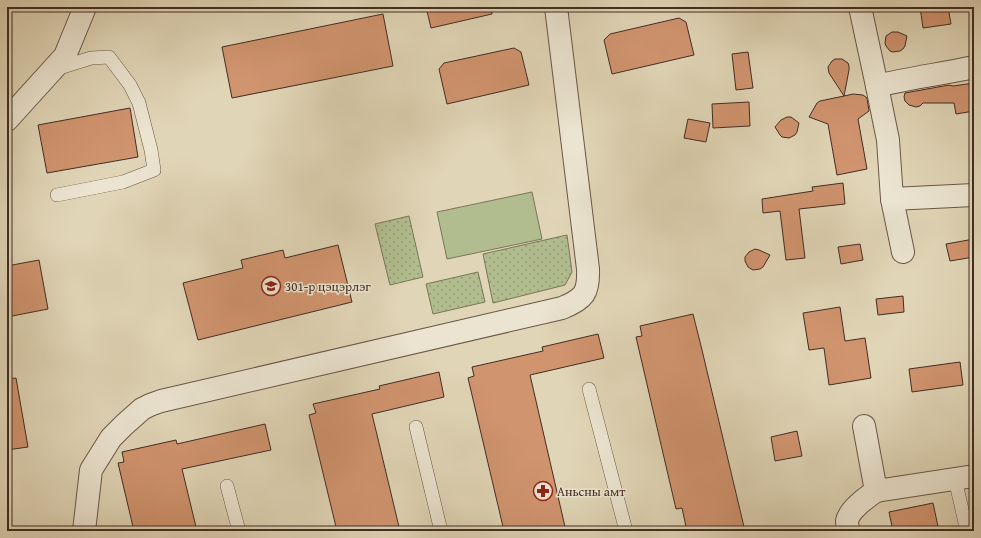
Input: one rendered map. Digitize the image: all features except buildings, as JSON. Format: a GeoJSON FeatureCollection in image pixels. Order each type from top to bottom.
{"type":"FeatureCollection","features":[{"type":"Feature","properties":{"kind":"street"},"geometry":{"type":"LineString","coordinates":[[7,120],[65,56],[85,7]]}},
{"type":"Feature","properties":{"kind":"street"},"geometry":{"type":"LineString","coordinates":[[84,531],[91,470],[111,438],[133,416],[150,404],[562,308],[581,298],[587,285],[588,269],[556,7]]}},
{"type":"Feature","properties":{"kind":"street"},"geometry":{"type":"LineString","coordinates":[[860,7],[888,140],[892,199],[903,252]]}},
{"type":"Feature","properties":{"kind":"street"},"geometry":{"type":"LineString","coordinates":[[877,86],[901,80],[974,67]]}},
{"type":"Feature","properties":{"kind":"street"},"geometry":{"type":"LineString","coordinates":[[892,199],[974,195]]}},
{"type":"Feature","properties":{"kind":"street"},"geometry":{"type":"LineString","coordinates":[[864,426],[876,492]]}},
{"type":"Feature","properties":{"kind":"street"},"geometry":{"type":"LineString","coordinates":[[848,531],[847,521],[854,510],[865,499],[876,492],[965,477]]}},
{"type":"Feature","properties":{"kind":"lane"},"geometry":{"type":"LineString","coordinates":[[52,70],[91,58],[109,57],[130,85],[139,103],[151,150],[154,170],[123,182],[56,195]]}},
{"type":"Feature","properties":{"kind":"lane"},"geometry":{"type":"LineString","coordinates":[[589,389],[626,531]]}},
{"type":"Feature","properties":{"kind":"lane"},"geometry":{"type":"LineString","coordinates":[[416,427],[441,531]]}},
{"type":"Feature","properties":{"kind":"lane"},"geometry":{"type":"LineString","coordinates":[[965,477],[968,531]]}},
{"type":"Feature","properties":{"kind":"lane"},"geometry":{"type":"LineString","coordinates":[[227,486],[239,531]]}},
{"type":"Feature","properties":{"kind":"green space"},"geometry":{"type":"Polygon","coordinates":[[[532,192],[542,239],[447,259],[437,212],[532,192]]]}},
{"type":"Feature","properties":{"kind":"green space"},"geometry":{"type":"Polygon","coordinates":[[[409,216],[423,277],[390,285],[375,224],[409,216]]]}},
{"type":"Feature","properties":{"kind":"green space"},"geometry":{"type":"Polygon","coordinates":[[[567,235],[572,272],[565,285],[493,303],[483,254],[567,235]]]}},
{"type":"Feature","properties":{"kind":"green space"},"geometry":{"type":"Polygon","coordinates":[[[478,272],[485,302],[433,314],[426,284],[478,272]]]}},
{"type":"Feature","properties":{"kind":"place","name":"301-р цэцэрлэг"},"geometry":{"type":"Point","coordinates":[271,286]}},
{"type":"Feature","properties":{"kind":"place","name":"Аньсны амт"},"geometry":{"type":"Point","coordinates":[543,491]}}]}
